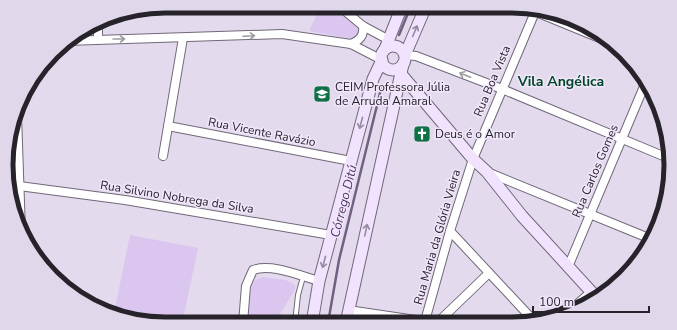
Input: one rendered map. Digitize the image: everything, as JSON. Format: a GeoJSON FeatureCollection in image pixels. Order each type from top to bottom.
{"type":"FeatureCollection","features":[{"type":"Feature","properties":{"kind":"main road"},"geometry":{"type":"LineString","coordinates":[[313,317],[319,281],[373,79],[399,13]]}},
{"type":"Feature","properties":{"kind":"main road"},"geometry":{"type":"LineString","coordinates":[[347,317],[403,64],[423,13]]}},
{"type":"Feature","properties":{"kind":"main road"},"geometry":{"type":"LineString","coordinates":[[403,64],[399,68],[391,69],[384,66],[385,50],[389,46],[397,46],[403,64],[473,159],[487,172],[593,294]]}},
{"type":"Feature","properties":{"kind":"street"},"geometry":{"type":"LineString","coordinates":[[352,13],[385,50]]}},
{"type":"Feature","properties":{"kind":"street","name":"Rua Boa Vista"},"geometry":{"type":"LineString","coordinates":[[473,159],[534,14]]}},
{"type":"Feature","properties":{"kind":"street"},"geometry":{"type":"LineString","coordinates":[[549,17],[589,34]]}},
{"type":"Feature","properties":{"kind":"street"},"geometry":{"type":"LineString","coordinates":[[351,44],[360,39],[363,35],[363,26]]}},
{"type":"Feature","properties":{"kind":"street"},"geometry":{"type":"LineString","coordinates":[[98,29],[98,39]]}},
{"type":"Feature","properties":{"kind":"street"},"geometry":{"type":"LineString","coordinates":[[79,40],[282,34],[385,50]]}},
{"type":"Feature","properties":{"kind":"street"},"geometry":{"type":"LineString","coordinates":[[163,156],[183,38]]}},
{"type":"Feature","properties":{"kind":"street"},"geometry":{"type":"LineString","coordinates":[[403,64],[416,56],[502,89],[664,156]]}},
{"type":"Feature","properties":{"kind":"street","name":"Rua Carlos Gomes"},"geometry":{"type":"LineString","coordinates":[[568,267],[643,88]]}},
{"type":"Feature","properties":{"kind":"street","name":"Rua Vicente Ravázio"},"geometry":{"type":"LineString","coordinates":[[168,126],[351,161]]}},
{"type":"Feature","properties":{"kind":"street"},"geometry":{"type":"LineString","coordinates":[[17,129],[20,211]]}},
{"type":"Feature","properties":{"kind":"street","name":"Rua Maria da Glória Vieira"},"geometry":{"type":"LineString","coordinates":[[426,317],[450,231],[473,159]]}},
{"type":"Feature","properties":{"kind":"street"},"geometry":{"type":"LineString","coordinates":[[487,172],[646,237]]}},
{"type":"Feature","properties":{"kind":"street","name":"Rua Silvino Nobrega da Silva"},"geometry":{"type":"LineString","coordinates":[[19,186],[126,200],[332,235]]}},
{"type":"Feature","properties":{"kind":"street"},"geometry":{"type":"LineString","coordinates":[[450,231],[530,316]]}},
{"type":"Feature","properties":{"kind":"street"},"geometry":{"type":"LineString","coordinates":[[243,317],[246,286],[253,270],[259,267],[270,268],[319,281]]}},
{"type":"Feature","properties":{"kind":"street"},"geometry":{"type":"LineString","coordinates":[[442,317],[489,273]]}},
{"type":"Feature","properties":{"kind":"street"},"geometry":{"type":"LineString","coordinates":[[348,310],[385,317]]}},
{"type":"Feature","properties":{"kind":"lane"},"geometry":{"type":"LineString","coordinates":[[296,317],[298,295],[303,277]]}},
{"type":"Feature","properties":{"kind":"shaded area"},"geometry":{"type":"Polygon","coordinates":[[[318,13],[341,13],[358,27],[360,33],[356,37],[348,38],[309,31],[318,13]]]}},
{"type":"Feature","properties":{"kind":"shaded area"},"geometry":{"type":"Polygon","coordinates":[[[130,235],[198,248],[183,317],[145,316],[115,309],[130,235]]]}},
{"type":"Feature","properties":{"kind":"shaded area"},"geometry":{"type":"Polygon","coordinates":[[[263,277],[286,280],[295,285],[295,289],[279,316],[249,316],[249,297],[251,288],[255,280],[263,277]]]}},
{"type":"Feature","properties":{"kind":"shaded area"},"geometry":{"type":"Polygon","coordinates":[[[203,315],[218,317],[203,317],[203,315]]]}},
{"type":"Feature","properties":{"kind":"waterway","name":"Córrego Ditú"},"geometry":{"type":"LineString","coordinates":[[399,35],[408,13]]}},
{"type":"Feature","properties":{"kind":"waterway","name":"Córrego Ditú"},"geometry":{"type":"LineString","coordinates":[[329,317],[339,260],[382,85]]}},
{"type":"Feature","properties":{"kind":"place","name":"CEIM Professora Júlia de Arruda Amaral"},"geometry":{"type":"Point","coordinates":[322,94]}},
{"type":"Feature","properties":{"kind":"place","name":"Deus é o Amor"},"geometry":{"type":"Point","coordinates":[422,134]}},
{"type":"Feature","properties":{"kind":"district","name":"Vila Angélica"},"geometry":{"type":"Point","coordinates":[561,81]}}]}
